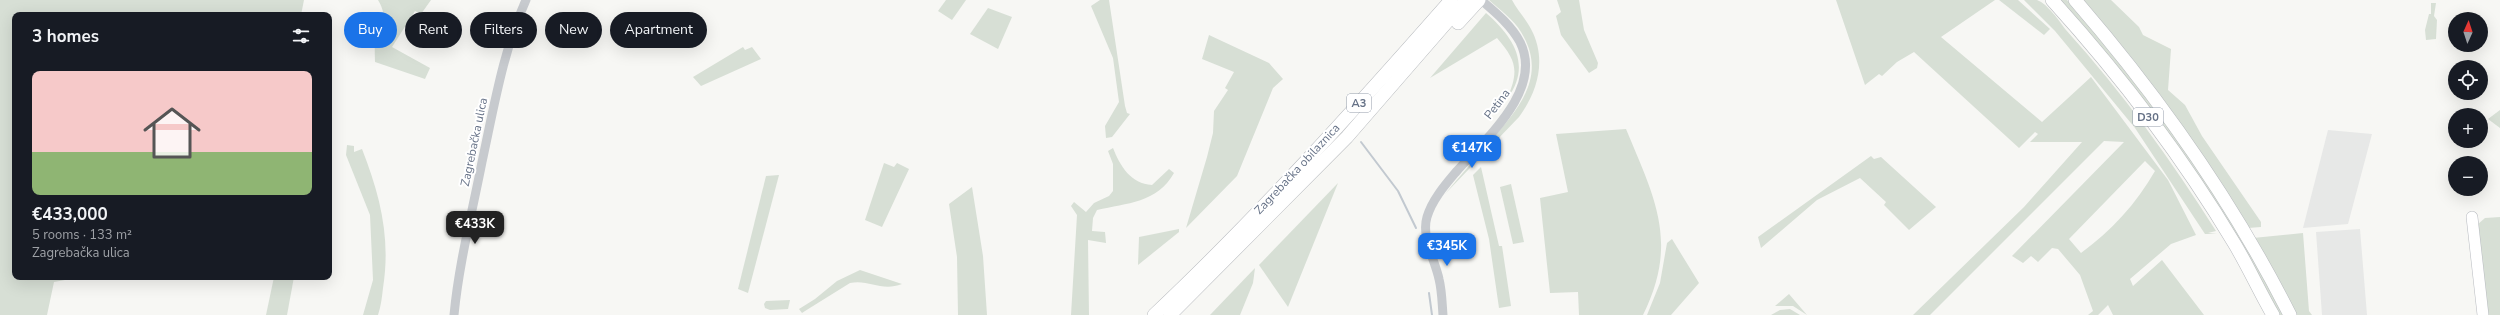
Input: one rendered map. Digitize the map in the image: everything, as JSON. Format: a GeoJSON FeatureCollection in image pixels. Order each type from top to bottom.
{"type":"FeatureCollection","features":[{"type":"Feature","properties":{"kind":"highway","name":"Zagrebačka obilaznica"},"geometry":{"type":"LineString","coordinates":[[1154,315],[1257,212],[1367,95],[1444,5],[1451,0]]}},
{"type":"Feature","properties":{"kind":"highway","name":"Zagrebačka obilaznica"},"geometry":{"type":"LineString","coordinates":[[1170,315],[1346,137],[1466,0]]}},
{"type":"Feature","properties":{"kind":"highway"},"geometry":{"type":"LineString","coordinates":[[1435,36],[1448,33],[1480,0]]}},
{"type":"Feature","properties":{"kind":"highway","name":"D30"},"geometry":{"type":"LineString","coordinates":[[2052,0],[2107,63],[2192,178],[2234,243],[2273,315]]}},
{"type":"Feature","properties":{"kind":"highway","name":"D30"},"geometry":{"type":"LineString","coordinates":[[2075,0],[2119,50],[2202,164],[2241,225],[2290,315]]}},
{"type":"Feature","properties":{"kind":"main road"},"geometry":{"type":"LineString","coordinates":[[2472,217],[2483,315]]}},
{"type":"Feature","properties":{"kind":"street","name":"Zagrebačka ulica"},"geometry":{"type":"LineString","coordinates":[[454,315],[468,229],[500,78],[514,31],[526,0]]}},
{"type":"Feature","properties":{"kind":"street","name":"Petina"},"geometry":{"type":"LineString","coordinates":[[1443,315],[1441,284],[1425,231],[1427,215],[1446,184],[1513,105],[1520,94],[1526,76],[1525,59],[1520,42],[1496,13],[1480,0]]}},
{"type":"Feature","properties":{"kind":"shaded area"},"geometry":{"type":"Polygon","coordinates":[[[0,0],[304,0],[302,12],[12,12],[12,280],[65,280],[54,282],[47,315],[0,315],[0,0]]]}},
{"type":"Feature","properties":{"kind":"shaded area"},"geometry":{"type":"Polygon","coordinates":[[[378,0],[431,0],[422,12],[405,12],[405,27],[397,39],[397,12],[383,12],[378,0]]]}},
{"type":"Feature","properties":{"kind":"shaded area"},"geometry":{"type":"Polygon","coordinates":[[[946,0],[966,0],[952,20],[938,11],[946,0]]]}},
{"type":"Feature","properties":{"kind":"shaded area"},"geometry":{"type":"Polygon","coordinates":[[[1100,0],[1109,0],[1125,106],[1127,113],[1130,114],[1112,137],[1106,138],[1105,126],[1119,102],[1113,58],[1091,6],[1100,0]]]}},
{"type":"Feature","properties":{"kind":"shaded area"},"geometry":{"type":"Polygon","coordinates":[[[1489,0],[1512,0],[1527,22],[1536,40],[1539,52],[1538,74],[1531,96],[1519,117],[1445,194],[1510,118],[1526,92],[1531,78],[1532,64],[1529,48],[1521,32],[1511,19],[1489,0]]]}},
{"type":"Feature","properties":{"kind":"shaded area"},"geometry":{"type":"Polygon","coordinates":[[[1557,0],[1579,0],[1584,30],[1598,63],[1597,68],[1589,73],[1561,35],[1556,16],[1561,12],[1557,0]]]}},
{"type":"Feature","properties":{"kind":"shaded area"},"geometry":{"type":"Polygon","coordinates":[[[1836,0],[1995,0],[1941,37],[2042,122],[2091,77],[2168,180],[2196,235],[2171,244],[2130,279],[2133,286],[2162,260],[2204,315],[2113,315],[2108,305],[2098,315],[2088,315],[2093,311],[2080,275],[2058,249],[2052,248],[2038,262],[2031,256],[2023,263],[2012,256],[2124,142],[2104,141],[1930,315],[1913,315],[2024,207],[2082,142],[2030,142],[2038,134],[2035,132],[2019,148],[1914,52],[1897,62],[1882,76],[1879,74],[1865,85],[1836,0]],[[2145,161],[2069,239],[2081,253],[2113,226],[2140,194],[2155,171],[2145,161]]]}},
{"type":"Feature","properties":{"kind":"shaded area"},"geometry":{"type":"Polygon","coordinates":[[[1999,0],[2018,0],[2050,29],[2044,35],[1999,0]]]}},
{"type":"Feature","properties":{"kind":"shaded area"},"geometry":{"type":"Polygon","coordinates":[[[2024,0],[2037,0],[2045,5],[2107,78],[2182,178],[2216,231],[2208,233],[2217,234],[2205,234],[2135,128],[2055,31],[2024,0]]]}},
{"type":"Feature","properties":{"kind":"shaded area"},"geometry":{"type":"Polygon","coordinates":[[[2056,0],[2067,0],[2111,50],[2210,184],[2286,315],[2277,315],[2238,242],[2056,0]]]}},
{"type":"Feature","properties":{"kind":"shaded area"},"geometry":{"type":"Polygon","coordinates":[[[2079,0],[2111,0],[2139,27],[2143,35],[2171,49],[2168,90],[2185,105],[2202,136],[2261,222],[2261,227],[2248,228],[2079,0]]]}},
{"type":"Feature","properties":{"kind":"shaded area"},"geometry":{"type":"Polygon","coordinates":[[[2431,3],[2436,3],[2434,16],[2437,20],[2436,39],[2426,40],[2425,30],[2429,14],[2431,14],[2431,3]]]}},
{"type":"Feature","properties":{"kind":"shaded area"},"geometry":{"type":"Polygon","coordinates":[[[988,8],[1012,17],[998,49],[970,34],[988,8]]]}},
{"type":"Feature","properties":{"kind":"shaded area"},"geometry":{"type":"Polygon","coordinates":[[[1486,13],[1505,32],[1512,42],[1519,64],[1518,75],[1514,87],[1507,99],[1513,81],[1514,67],[1509,53],[1497,38],[1430,78],[1486,13]]]}},
{"type":"Feature","properties":{"kind":"shaded area"},"geometry":{"type":"Polygon","coordinates":[[[1209,35],[1269,63],[1283,79],[1273,88],[1237,176],[1186,228],[1213,133],[1214,111],[1228,90],[1225,88],[1234,72],[1202,59],[1209,35]]]}},
{"type":"Feature","properties":{"kind":"shaded area"},"geometry":{"type":"Polygon","coordinates":[[[743,47],[745,50],[752,47],[761,59],[701,86],[693,77],[743,47]]]}},
{"type":"Feature","properties":{"kind":"shaded area"},"geometry":{"type":"Polygon","coordinates":[[[375,48],[394,48],[430,68],[425,79],[375,62],[375,48]]]}},
{"type":"Feature","properties":{"kind":"shaded area"},"geometry":{"type":"Polygon","coordinates":[[[2500,110],[2500,128],[2488,119],[2500,110]]]}},
{"type":"Feature","properties":{"kind":"shaded area"},"geometry":{"type":"Polygon","coordinates":[[[1626,129],[1654,199],[1659,221],[1661,243],[1660,265],[1654,289],[1643,315],[1579,315],[1578,292],[1550,293],[1540,198],[1568,192],[1556,134],[1626,129]]]}},
{"type":"Feature","properties":{"kind":"shaded area"},"geometry":{"type":"Polygon","coordinates":[[[2328,130],[2372,134],[2348,224],[2303,228],[2328,130]]]}},
{"type":"Feature","properties":{"kind":"shaded area"},"geometry":{"type":"Polygon","coordinates":[[[347,145],[354,146],[354,152],[362,149],[379,200],[385,234],[386,252],[381,302],[378,315],[363,315],[373,280],[370,215],[346,155],[347,145]]]}},
{"type":"Feature","properties":{"kind":"shaded area"},"geometry":{"type":"Polygon","coordinates":[[[1113,148],[1127,173],[1132,178],[1145,184],[1152,185],[1169,169],[1174,173],[1167,183],[1150,196],[1130,203],[1097,210],[1093,218],[1092,231],[1105,232],[1106,243],[1088,240],[1089,315],[1071,315],[1077,215],[1071,206],[1074,202],[1086,212],[1094,203],[1109,196],[1113,191],[1113,164],[1108,151],[1113,148]]]}},
{"type":"Feature","properties":{"kind":"shaded area"},"geometry":{"type":"Polygon","coordinates":[[[1871,156],[1874,159],[1881,157],[1936,207],[1909,230],[1884,205],[1886,202],[1860,178],[1817,200],[1761,248],[1758,237],[1871,156]]]}},
{"type":"Feature","properties":{"kind":"shaded area"},"geometry":{"type":"Polygon","coordinates":[[[884,163],[894,167],[897,163],[909,169],[882,227],[865,220],[884,163]]]}},
{"type":"Feature","properties":{"kind":"shaded area"},"geometry":{"type":"Polygon","coordinates":[[[1481,167],[1499,246],[1502,246],[1511,306],[1499,308],[1489,239],[1473,175],[1481,167]]]}},
{"type":"Feature","properties":{"kind":"shaded area"},"geometry":{"type":"Polygon","coordinates":[[[779,175],[748,293],[738,289],[766,176],[779,175]]]}},
{"type":"Feature","properties":{"kind":"shaded area"},"geometry":{"type":"Polygon","coordinates":[[[1338,183],[1288,307],[1259,265],[1338,183]]]}},
{"type":"Feature","properties":{"kind":"shaded area"},"geometry":{"type":"Polygon","coordinates":[[[1511,184],[1524,242],[1513,244],[1500,187],[1511,184]]]}},
{"type":"Feature","properties":{"kind":"shaded area"},"geometry":{"type":"Polygon","coordinates":[[[972,187],[983,256],[987,315],[958,315],[957,257],[949,204],[972,187]]]}},
{"type":"Feature","properties":{"kind":"shaded area"},"geometry":{"type":"Polygon","coordinates":[[[2500,217],[2500,315],[2485,315],[2477,225],[2485,218],[2500,217]]]}},
{"type":"Feature","properties":{"kind":"shaded area"},"geometry":{"type":"Polygon","coordinates":[[[1179,229],[1179,232],[1138,265],[1139,237],[1179,229]]]}},
{"type":"Feature","properties":{"kind":"shaded area"},"geometry":{"type":"Polygon","coordinates":[[[2360,229],[2367,315],[2322,315],[2316,232],[2360,229]]]}},
{"type":"Feature","properties":{"kind":"shaded area"},"geometry":{"type":"Polygon","coordinates":[[[2303,233],[2309,311],[2312,315],[2296,315],[2253,238],[2303,233]]]}},
{"type":"Feature","properties":{"kind":"shaded area"},"geometry":{"type":"Polygon","coordinates":[[[1672,239],[1699,283],[1671,315],[1647,315],[1660,283],[1667,243],[1672,239]]]}},
{"type":"Feature","properties":{"kind":"shaded area"},"geometry":{"type":"Polygon","coordinates":[[[1255,268],[1253,283],[1240,315],[1210,315],[1255,268]]]}},
{"type":"Feature","properties":{"kind":"shaded area"},"geometry":{"type":"Polygon","coordinates":[[[860,270],[902,284],[888,287],[857,282],[850,283],[802,313],[799,309],[815,299],[837,281],[860,270]]]}},
{"type":"Feature","properties":{"kind":"shaded area"},"geometry":{"type":"Polygon","coordinates":[[[273,280],[293,280],[287,315],[266,315],[273,280]]]}},
{"type":"Feature","properties":{"kind":"shaded area"},"geometry":{"type":"Polygon","coordinates":[[[1789,294],[1807,315],[1793,306],[1775,306],[1789,294]]]}},
{"type":"Feature","properties":{"kind":"shaded area"},"geometry":{"type":"Polygon","coordinates":[[[790,300],[788,309],[770,310],[765,308],[764,304],[766,301],[790,300]]]}},
{"type":"Feature","properties":{"kind":"shaded area"},"geometry":{"type":"Polygon","coordinates":[[[1790,309],[1800,315],[1771,315],[1780,310],[1790,309]]]}},
{"type":"Feature","properties":{"kind":"waterway"},"geometry":{"type":"LineString","coordinates":[[1361,142],[1398,191],[1416,228]]}},
{"type":"Feature","properties":{"kind":"waterway"},"geometry":{"type":"LineString","coordinates":[[1429,293],[1432,315]]}}]}
